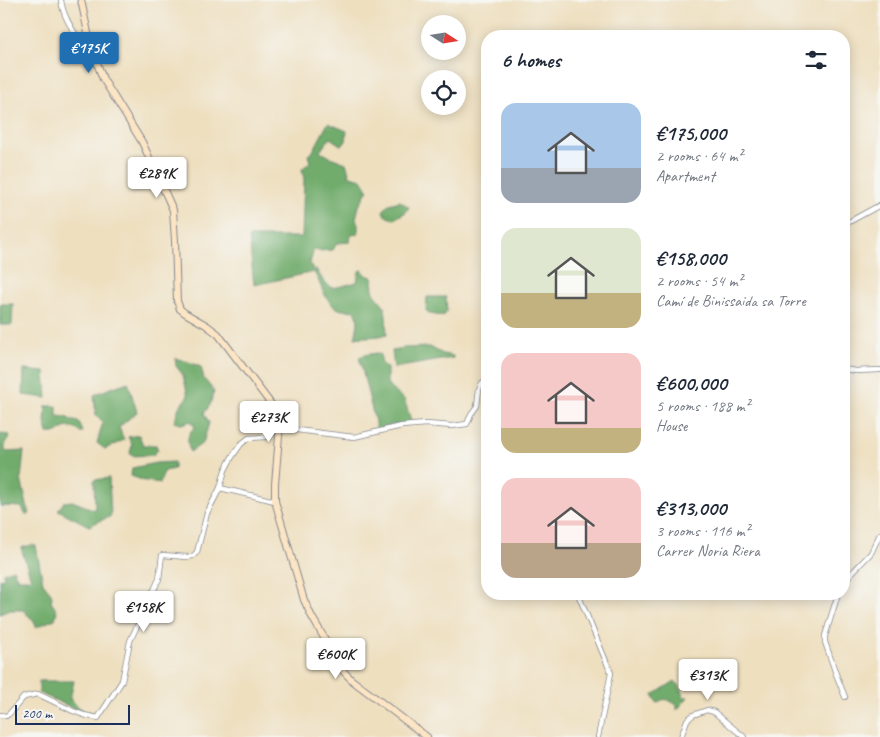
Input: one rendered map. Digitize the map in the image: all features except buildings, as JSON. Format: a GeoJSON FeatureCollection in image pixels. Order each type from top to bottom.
{"type":"FeatureCollection","features":[{"type":"Feature","properties":{"kind":"main road"},"geometry":{"type":"LineString","coordinates":[[81,0],[91,47],[98,69],[142,142],[173,210],[176,241],[177,301],[180,309],[218,334],[278,415],[280,426],[275,501],[304,600],[344,672],[353,681],[427,737]]}},
{"type":"Feature","properties":{"kind":"street"},"geometry":{"type":"LineString","coordinates":[[61,0],[66,16],[83,46],[86,48],[91,47]]}},
{"type":"Feature","properties":{"kind":"street"},"geometry":{"type":"LineString","coordinates":[[850,221],[880,206]]}},
{"type":"Feature","properties":{"kind":"street"},"geometry":{"type":"LineString","coordinates":[[850,370],[880,370]]}},
{"type":"Feature","properties":{"kind":"street"},"geometry":{"type":"LineString","coordinates":[[0,715],[6,716],[10,714],[24,697],[38,694],[84,716],[98,718],[122,680],[130,641],[159,578],[162,555],[187,557],[193,556],[197,552],[207,513],[220,488],[225,470],[241,444],[249,438],[266,437],[280,426],[354,437],[402,426],[426,424],[452,426],[468,424],[471,414],[477,406],[481,385]]}},
{"type":"Feature","properties":{"kind":"street"},"geometry":{"type":"LineString","coordinates":[[220,488],[275,501]]}},
{"type":"Feature","properties":{"kind":"street"},"geometry":{"type":"LineString","coordinates":[[850,574],[871,553],[880,534]]}},
{"type":"Feature","properties":{"kind":"street"},"geometry":{"type":"LineString","coordinates":[[581,600],[611,673],[598,737]]}},
{"type":"Feature","properties":{"kind":"street"},"geometry":{"type":"LineString","coordinates":[[836,600],[825,636],[825,642],[845,697]]}},
{"type":"Feature","properties":{"kind":"street"},"geometry":{"type":"LineString","coordinates":[[681,737],[687,720],[693,715],[707,710],[714,712],[744,737]]}},
{"type":"Feature","properties":{"kind":"green space"},"geometry":{"type":"Polygon","coordinates":[[[328,123],[347,131],[346,141],[342,146],[330,138],[320,151],[346,163],[350,176],[362,179],[368,189],[359,206],[356,218],[358,234],[351,235],[350,242],[337,243],[333,250],[318,251],[314,249],[310,263],[314,272],[254,285],[249,237],[302,237],[304,179],[302,169],[310,162],[308,155],[313,151],[328,123]]]}},
{"type":"Feature","properties":{"kind":"green space"},"geometry":{"type":"Polygon","coordinates":[[[400,201],[409,207],[406,212],[394,219],[386,216],[383,211],[389,204],[400,201]]]}},
{"type":"Feature","properties":{"kind":"green space"},"geometry":{"type":"Polygon","coordinates":[[[316,269],[324,282],[332,288],[357,282],[359,271],[362,270],[365,275],[372,277],[376,296],[385,309],[387,334],[355,338],[358,321],[357,314],[355,311],[341,310],[330,303],[314,272],[316,269]]]}},
{"type":"Feature","properties":{"kind":"green space"},"geometry":{"type":"Polygon","coordinates":[[[427,297],[446,297],[447,311],[443,316],[429,314],[426,310],[427,297]]]}},
{"type":"Feature","properties":{"kind":"green space"},"geometry":{"type":"Polygon","coordinates":[[[0,304],[13,304],[12,325],[0,325],[0,304]]]}},
{"type":"Feature","properties":{"kind":"green space"},"geometry":{"type":"Polygon","coordinates":[[[430,347],[443,354],[453,356],[453,358],[394,368],[392,351],[404,348],[430,347]]]}},
{"type":"Feature","properties":{"kind":"green space"},"geometry":{"type":"Polygon","coordinates":[[[380,354],[382,364],[387,368],[387,384],[404,399],[412,423],[390,425],[377,430],[359,357],[380,354]]]}},
{"type":"Feature","properties":{"kind":"green space"},"geometry":{"type":"Polygon","coordinates":[[[175,358],[201,367],[204,379],[214,391],[210,405],[204,413],[209,423],[203,443],[190,452],[188,438],[190,432],[195,427],[191,421],[181,424],[174,422],[179,407],[188,396],[183,375],[176,366],[175,358]]]}},
{"type":"Feature","properties":{"kind":"green space"},"geometry":{"type":"Polygon","coordinates":[[[24,370],[45,372],[47,398],[23,395],[24,370]]]}},
{"type":"Feature","properties":{"kind":"green space"},"geometry":{"type":"Polygon","coordinates":[[[128,382],[137,412],[119,427],[124,440],[105,449],[97,443],[103,422],[96,415],[94,395],[128,382]]]}},
{"type":"Feature","properties":{"kind":"green space"},"geometry":{"type":"Polygon","coordinates":[[[46,406],[57,406],[57,416],[79,422],[83,432],[66,427],[57,433],[48,433],[45,423],[46,406]]]}},
{"type":"Feature","properties":{"kind":"green space"},"geometry":{"type":"Polygon","coordinates":[[[0,434],[10,435],[5,444],[5,452],[24,451],[21,479],[29,514],[25,514],[22,507],[0,506],[0,434]]]}},
{"type":"Feature","properties":{"kind":"green space"},"geometry":{"type":"Polygon","coordinates":[[[139,435],[143,445],[156,445],[158,450],[153,455],[132,456],[130,453],[132,445],[128,437],[139,435]]]}},
{"type":"Feature","properties":{"kind":"green space"},"geometry":{"type":"Polygon","coordinates":[[[174,462],[174,469],[164,471],[160,483],[145,481],[131,476],[132,468],[156,463],[174,462]]]}},
{"type":"Feature","properties":{"kind":"green space"},"geometry":{"type":"Polygon","coordinates":[[[109,478],[111,516],[89,526],[58,510],[64,502],[72,501],[95,510],[94,480],[109,478]]]}},
{"type":"Feature","properties":{"kind":"green space"},"geometry":{"type":"Polygon","coordinates":[[[32,545],[36,546],[43,583],[51,593],[51,602],[57,611],[55,619],[36,627],[23,610],[10,610],[0,614],[0,579],[4,578],[3,573],[13,569],[18,579],[31,579],[21,548],[32,545]]]}},
{"type":"Feature","properties":{"kind":"green space"},"geometry":{"type":"Polygon","coordinates":[[[39,681],[74,681],[70,699],[86,714],[39,693],[39,681]]]}},
{"type":"Feature","properties":{"kind":"green space"},"geometry":{"type":"Polygon","coordinates":[[[675,681],[679,685],[684,697],[688,697],[677,710],[677,705],[669,701],[656,702],[653,695],[675,681]]]}}]}
